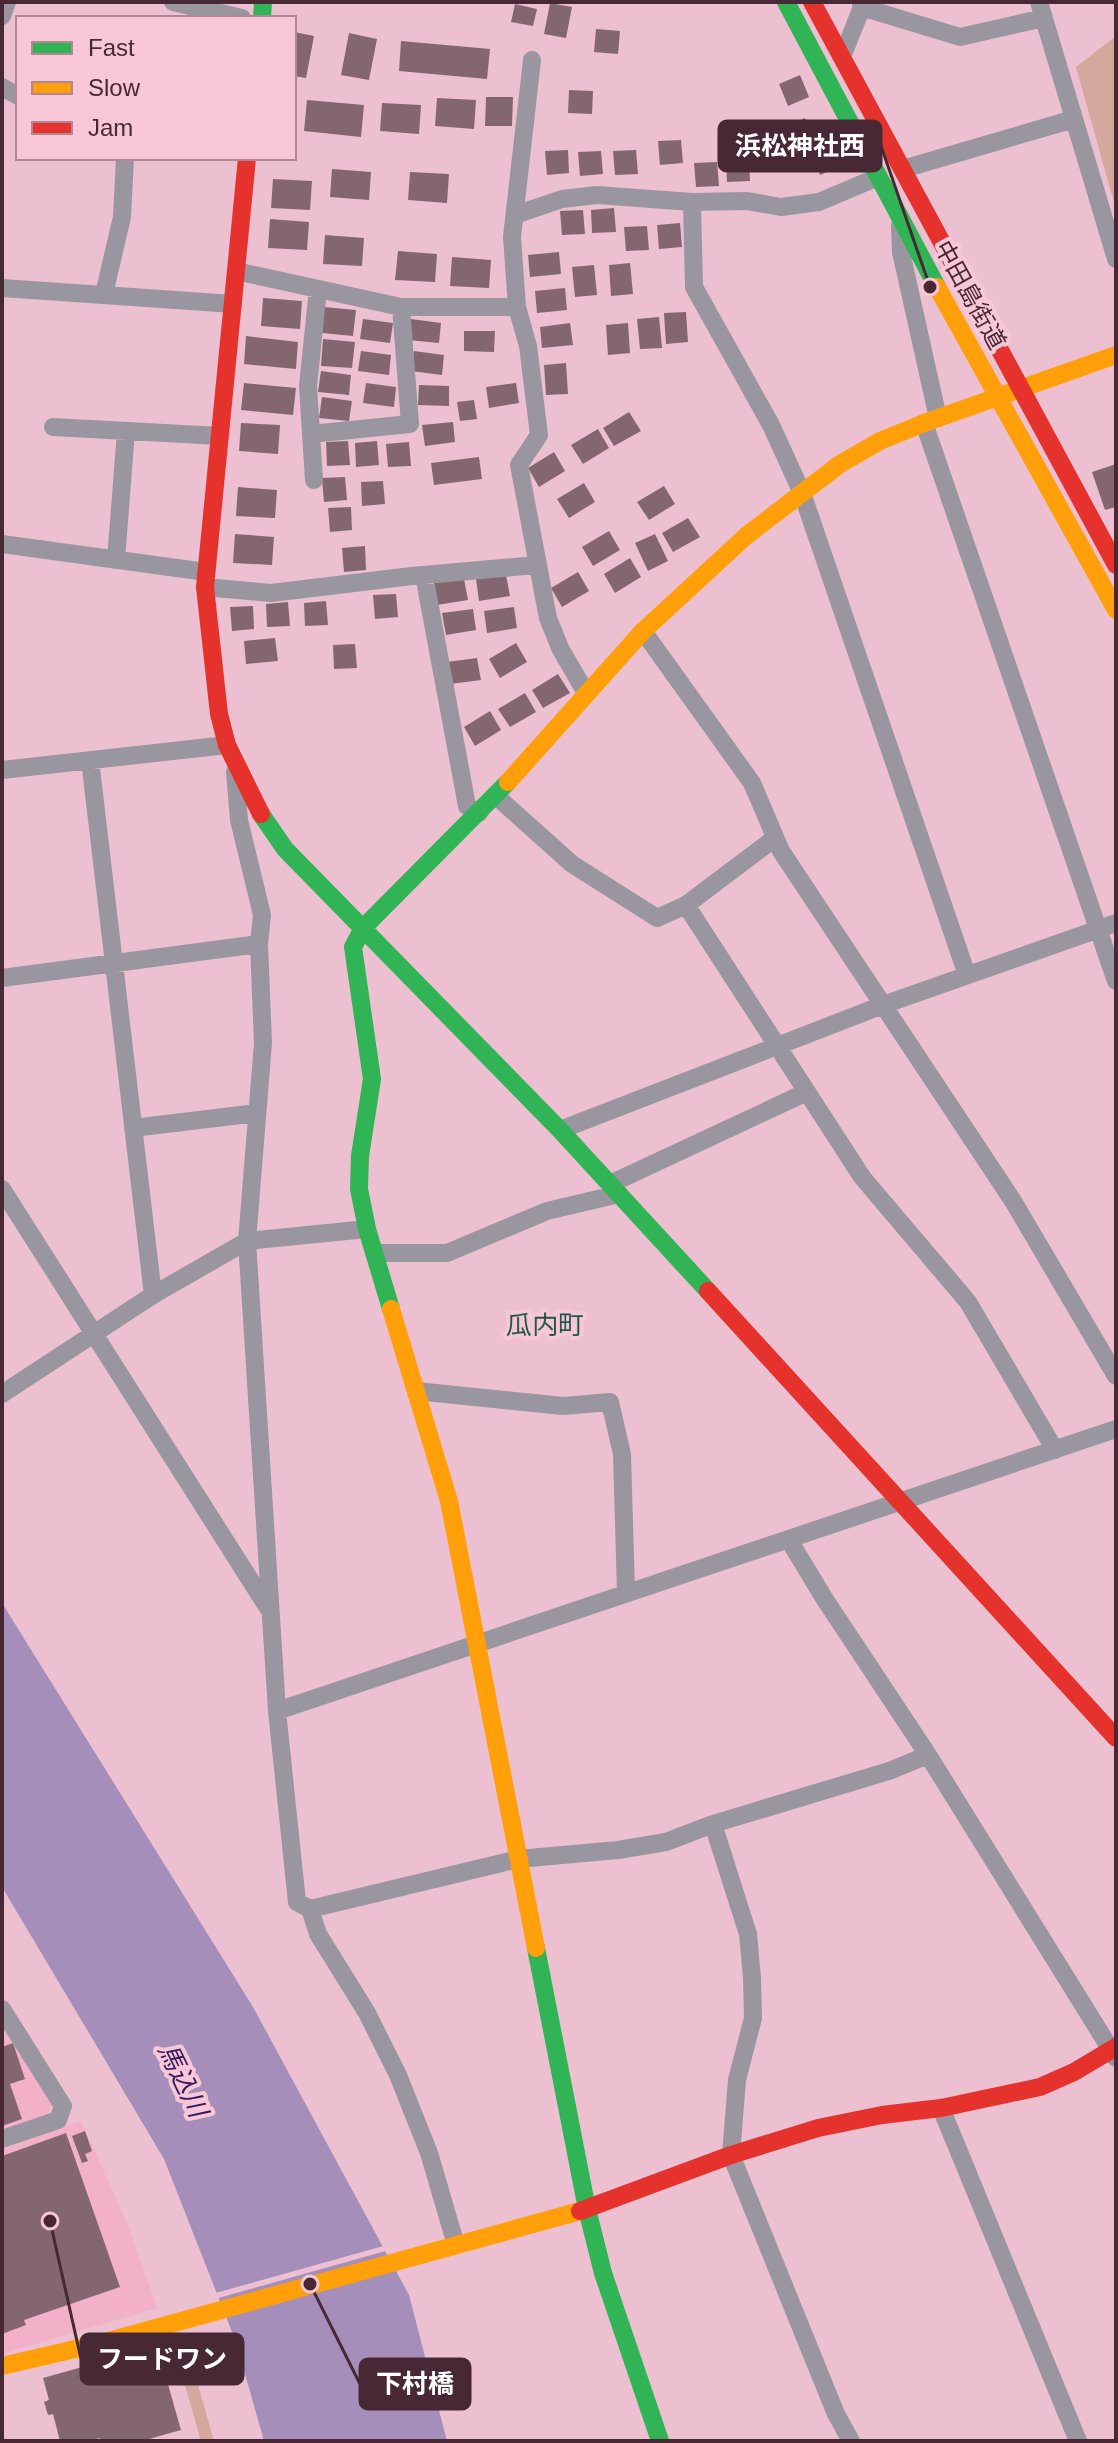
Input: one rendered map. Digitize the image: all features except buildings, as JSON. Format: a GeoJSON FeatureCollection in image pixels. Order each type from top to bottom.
{"type":"FeatureCollection","features":[{"type":"Feature","properties":{"kind":"street"},"geometry":{"type":"LineString","coordinates":[[2,16],[7,2]]}},
{"type":"Feature","properties":{"kind":"street"},"geometry":{"type":"LineString","coordinates":[[173,2],[233,16]]}},
{"type":"Feature","properties":{"kind":"street","name":"中田島街道"},"geometry":{"type":"LineString","coordinates":[[786,2],[900,220],[1116,610]]}},
{"type":"Feature","properties":{"kind":"street","name":"中田島街道"},"geometry":{"type":"LineString","coordinates":[[812,2],[1116,565]]}},
{"type":"Feature","properties":{"kind":"street"},"geometry":{"type":"LineString","coordinates":[[842,57],[862,5],[960,37],[1041,10],[1116,259]]}},
{"type":"Feature","properties":{"kind":"street"},"geometry":{"type":"LineString","coordinates":[[532,60],[512,237],[517,307],[528,346],[539,435],[519,465],[548,618],[560,648],[586,693]]}},
{"type":"Feature","properties":{"kind":"street"},"geometry":{"type":"LineString","coordinates":[[903,169],[1074,119]]}},
{"type":"Feature","properties":{"kind":"street"},"geometry":{"type":"LineString","coordinates":[[104,294],[122,217],[122,160]]}},
{"type":"Feature","properties":{"kind":"street"},"geometry":{"type":"LineString","coordinates":[[247,160],[206,580],[219,714],[235,765],[258,810],[285,849],[560,1130],[1116,1738]]}},
{"type":"Feature","properties":{"kind":"street"},"geometry":{"type":"LineString","coordinates":[[515,215],[562,199],[597,195],[692,202],[747,201],[781,207],[819,202],[878,177]]}},
{"type":"Feature","properties":{"kind":"street"},"geometry":{"type":"LineString","coordinates":[[692,202],[694,287],[771,425],[802,493],[967,975]]}},
{"type":"Feature","properties":{"kind":"street"},"geometry":{"type":"LineString","coordinates":[[900,220],[901,252],[931,420],[1107,927],[1116,981]]}},
{"type":"Feature","properties":{"kind":"street"},"geometry":{"type":"LineString","coordinates":[[236,271],[401,307],[517,307]]}},
{"type":"Feature","properties":{"kind":"street"},"geometry":{"type":"LineString","coordinates":[[2,288],[233,304]]}},
{"type":"Feature","properties":{"kind":"street"},"geometry":{"type":"LineString","coordinates":[[314,480],[308,386],[318,289]]}},
{"type":"Feature","properties":{"kind":"street"},"geometry":{"type":"LineString","coordinates":[[311,434],[410,424],[401,307]]}},
{"type":"Feature","properties":{"kind":"street"},"geometry":{"type":"LineString","coordinates":[[660,2441],[603,2273],[587,2209],[449,1501],[367,1229],[359,1189],[360,1156],[372,1079],[353,947],[363,928],[496,796],[643,631],[746,536],[840,464],[880,441],[1116,355]]}},
{"type":"Feature","properties":{"kind":"street"},"geometry":{"type":"LineString","coordinates":[[53,427],[220,436]]}},
{"type":"Feature","properties":{"kind":"street"},"geometry":{"type":"LineString","coordinates":[[116,560],[126,431]]}},
{"type":"Feature","properties":{"kind":"street"},"geometry":{"type":"LineString","coordinates":[[2,544],[116,560],[271,593],[537,565]]}},
{"type":"Feature","properties":{"kind":"street"},"geometry":{"type":"LineString","coordinates":[[424,575],[467,806],[479,813]]}},
{"type":"Feature","properties":{"kind":"street"},"geometry":{"type":"LineString","coordinates":[[643,631],[752,783],[781,851],[1013,1201],[1116,1376]]}},
{"type":"Feature","properties":{"kind":"street"},"geometry":{"type":"LineString","coordinates":[[2,770],[227,745]]}},
{"type":"Feature","properties":{"kind":"street"},"geometry":{"type":"LineString","coordinates":[[90,760],[153,1295]]}},
{"type":"Feature","properties":{"kind":"street"},"geometry":{"type":"LineString","coordinates":[[235,765],[239,820],[262,915],[259,944],[263,1043],[247,1241],[277,1711],[297,1902],[310,1909],[518,1859],[618,1850],[666,1842],[713,1824],[889,1771],[928,1755]]}},
{"type":"Feature","properties":{"kind":"street"},"geometry":{"type":"LineString","coordinates":[[496,796],[572,864],[657,918],[686,905],[775,838]]}},
{"type":"Feature","properties":{"kind":"street"},"geometry":{"type":"LineString","coordinates":[[686,905],[862,1177],[968,1302],[1055,1450]]}},
{"type":"Feature","properties":{"kind":"street"},"geometry":{"type":"LineString","coordinates":[[560,1130],[883,1005],[1107,927]]}},
{"type":"Feature","properties":{"kind":"street"},"geometry":{"type":"LineString","coordinates":[[2,978],[259,944]]}},
{"type":"Feature","properties":{"kind":"street"},"geometry":{"type":"LineString","coordinates":[[374,1253],[447,1253],[547,1211],[615,1189],[807,1092]]}},
{"type":"Feature","properties":{"kind":"street"},"geometry":{"type":"LineString","coordinates":[[133,1128],[257,1113]]}},
{"type":"Feature","properties":{"kind":"street"},"geometry":{"type":"LineString","coordinates":[[2,1189],[270,1610]]}},
{"type":"Feature","properties":{"kind":"street"},"geometry":{"type":"LineString","coordinates":[[2,1394],[153,1295],[247,1241],[367,1229]]}},
{"type":"Feature","properties":{"kind":"street"},"geometry":{"type":"LineString","coordinates":[[416,1391],[563,1406],[610,1402],[622,1454],[626,1592]]}},
{"type":"Feature","properties":{"kind":"street"},"geometry":{"type":"LineString","coordinates":[[277,1711],[1116,1429]]}},
{"type":"Feature","properties":{"kind":"street"},"geometry":{"type":"LineString","coordinates":[[2,2366],[105,2342],[587,2209],[731,2155],[818,2128],[882,2115],[941,2108],[1040,2087],[1115,2052],[789,1540]]}},
{"type":"Feature","properties":{"kind":"street"},"geometry":{"type":"LineString","coordinates":[[713,1824],[748,1934],[752,1978],[753,2018],[737,2080],[731,2155],[836,2414],[851,2441]]}},
{"type":"Feature","properties":{"kind":"street"},"geometry":{"type":"LineString","coordinates":[[310,1909],[318,1934],[367,2013],[398,2075],[429,2153],[456,2245]]}},
{"type":"Feature","properties":{"kind":"street"},"geometry":{"type":"LineString","coordinates":[[2,2009],[63,2106],[58,2120],[2,2139]]}},
{"type":"Feature","properties":{"kind":"street"},"geometry":{"type":"LineString","coordinates":[[941,2108],[1078,2441]]}},
{"type":"Feature","properties":{"kind":"shaded area"},"geometry":{"type":"Polygon","coordinates":[[[1116,36],[1116,210],[1076,67],[1116,36]]]}},
{"type":"Feature","properties":{"kind":"shaded area"},"geometry":{"type":"Polygon","coordinates":[[[2,2025],[52,2104],[48,2114],[2,2130],[2,2025]]]}},
{"type":"Feature","properties":{"kind":"shaded area"},"geometry":{"type":"Polygon","coordinates":[[[81,2121],[128,2225],[157,2308],[2,2354],[2,2149],[81,2121]]]}},
{"type":"Feature","properties":{"kind":"shaded area"},"geometry":{"type":"Polygon","coordinates":[[[177,2335],[185,2339],[214,2441],[201,2441],[173,2343],[177,2335]]]}},
{"type":"Feature","properties":{"kind":"water","name":"馬込川"},"geometry":{"type":"Polygon","coordinates":[[[2,1603],[253,2007],[409,2295],[447,2441],[264,2441],[236,2342],[164,2159],[2,1887],[2,1603]]]}},
{"type":"Feature","properties":{"kind":"pier"},"geometry":{"type":"Polygon","coordinates":[[[387,2245],[389,2250],[215,2299],[212,2294],[387,2245]]]}},
{"type":"Feature","properties":{"kind":"traffic: fast"},"geometry":{"type":"LineString","coordinates":[[262,16],[263,2]]}},
{"type":"Feature","properties":{"kind":"traffic: fast"},"geometry":{"type":"LineString","coordinates":[[786,2],[937,287]]}},
{"type":"Feature","properties":{"kind":"traffic: fast"},"geometry":{"type":"LineString","coordinates":[[391,1309],[367,1229],[359,1189],[360,1156],[372,1079],[353,947],[363,928],[508,782]]}},
{"type":"Feature","properties":{"kind":"traffic: fast"},"geometry":{"type":"LineString","coordinates":[[261,814],[285,849],[560,1130],[708,1291]]}},
{"type":"Feature","properties":{"kind":"traffic: fast"},"geometry":{"type":"LineString","coordinates":[[536,1948],[587,2209],[603,2273],[660,2441]]}},
{"type":"Feature","properties":{"kind":"traffic: slow"},"geometry":{"type":"LineString","coordinates":[[937,287],[1116,610]]}},
{"type":"Feature","properties":{"kind":"traffic: slow"},"geometry":{"type":"LineString","coordinates":[[508,782],[643,631],[746,536],[840,464],[880,441],[924,423],[1116,355]]}},
{"type":"Feature","properties":{"kind":"traffic: slow"},"geometry":{"type":"LineString","coordinates":[[391,1309],[449,1501],[536,1948]]}},
{"type":"Feature","properties":{"kind":"traffic: slow"},"geometry":{"type":"LineString","coordinates":[[2,2366],[105,2342],[580,2211]]}},
{"type":"Feature","properties":{"kind":"traffic: jam"},"geometry":{"type":"LineString","coordinates":[[812,2],[1116,565]]}},
{"type":"Feature","properties":{"kind":"traffic: jam"},"geometry":{"type":"LineString","coordinates":[[247,160],[205,587],[219,714],[227,745],[261,814]]}},
{"type":"Feature","properties":{"kind":"traffic: jam"},"geometry":{"type":"LineString","coordinates":[[708,1291],[1116,1738]]}},
{"type":"Feature","properties":{"kind":"traffic: jam"},"geometry":{"type":"LineString","coordinates":[[580,2211],[731,2155],[818,2128],[882,2115],[941,2108],[1040,2087],[1074,2072],[1116,2047]]}},
{"type":"Feature","properties":{"kind":"place","name":"浜松神社西"},"geometry":{"type":"Point","coordinates":[930,287]}},
{"type":"Feature","properties":{"kind":"place","name":"フードワン"},"geometry":{"type":"Point","coordinates":[50,2221]}},
{"type":"Feature","properties":{"kind":"place","name":"下村橋"},"geometry":{"type":"Point","coordinates":[310,2284]}},
{"type":"Feature","properties":{"kind":"district","name":"瓜内町"},"geometry":{"type":"Point","coordinates":[545,1325]}}]}
